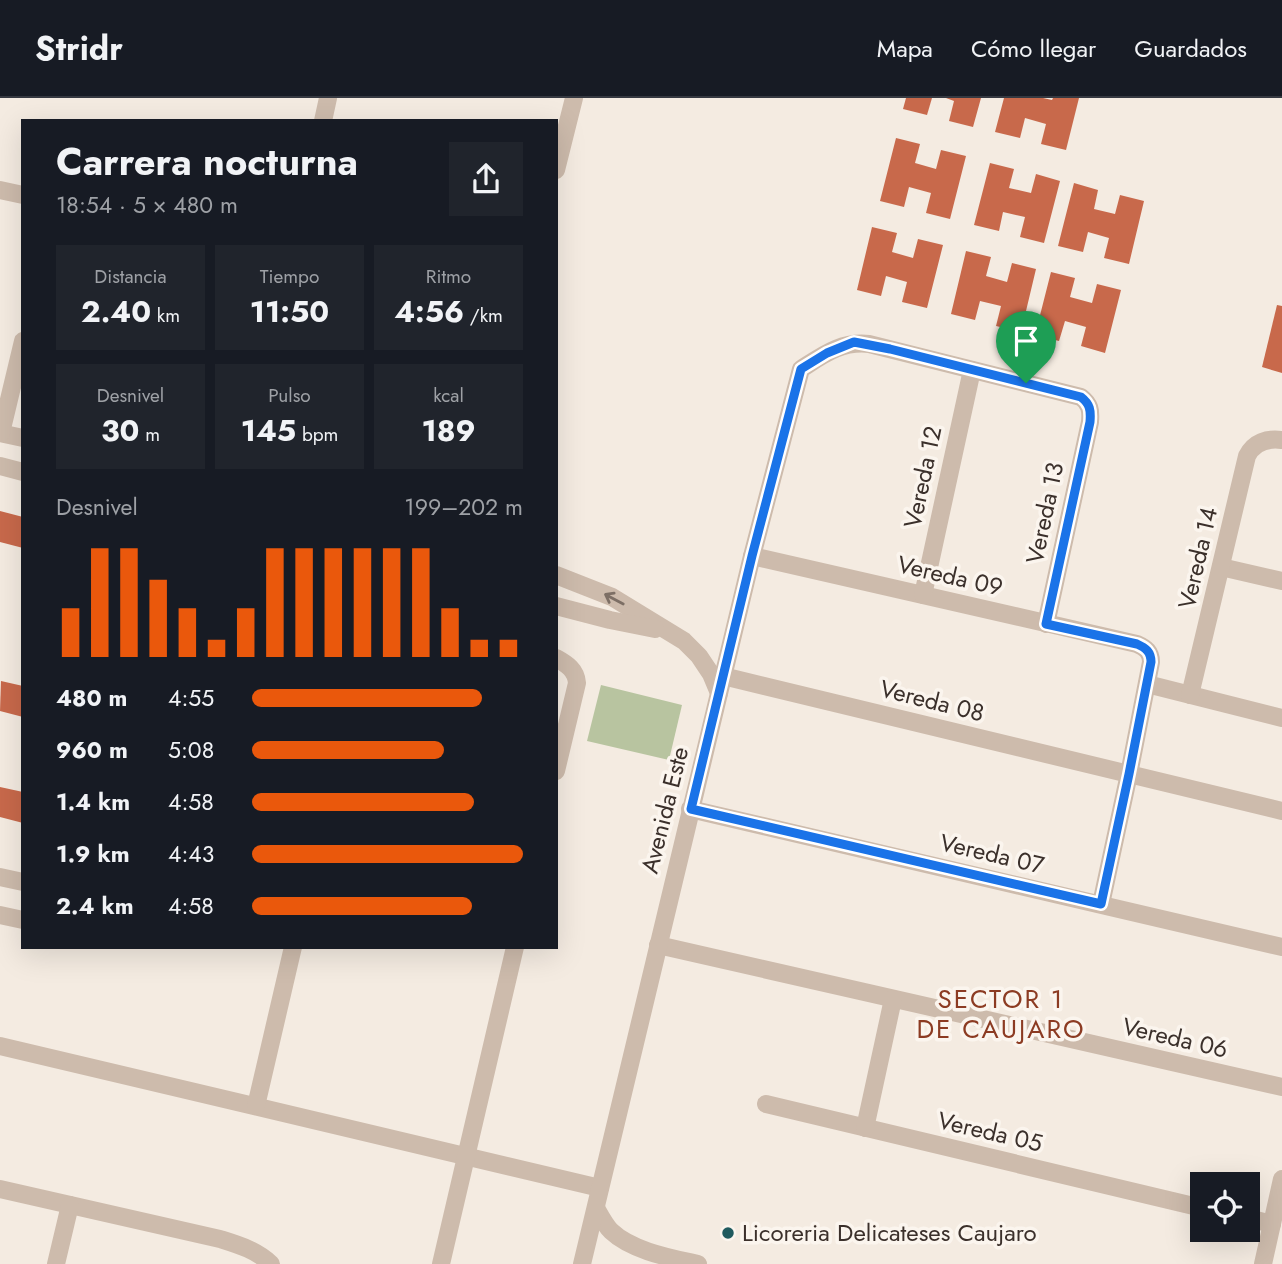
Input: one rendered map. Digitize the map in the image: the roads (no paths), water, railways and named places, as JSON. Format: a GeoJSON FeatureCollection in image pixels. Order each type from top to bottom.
{"type":"FeatureCollection","features":[{"type":"Feature","properties":{"kind":"street"},"geometry":{"type":"LineString","coordinates":[[323,119],[328,98]]}},
{"type":"Feature","properties":{"kind":"street"},"geometry":{"type":"LineString","coordinates":[[558,162],[573,98]]}},
{"type":"Feature","properties":{"kind":"street"},"geometry":{"type":"LineString","coordinates":[[0,190],[21,195]]}},
{"type":"Feature","properties":{"kind":"street","name":"Avenida Este"},"geometry":{"type":"LineString","coordinates":[[582,1264],[752,556],[801,369],[827,353],[854,342],[972,370]]}},
{"type":"Feature","properties":{"kind":"street"},"geometry":{"type":"LineString","coordinates":[[21,349],[0,433],[21,438]]}},
{"type":"Feature","properties":{"kind":"street","name":"Vereda 13"},"geometry":{"type":"LineString","coordinates":[[972,370],[1081,397],[1089,405],[1091,412],[1087,435],[1046,624]]}},
{"type":"Feature","properties":{"kind":"street","name":"Vereda 12"},"geometry":{"type":"LineString","coordinates":[[923,595],[972,370]]}},
{"type":"Feature","properties":{"kind":"street","name":"Vereda 14"},"geometry":{"type":"LineString","coordinates":[[1190,695],[1247,456],[1254,446],[1273,440]]}},
{"type":"Feature","properties":{"kind":"street"},"geometry":{"type":"LineString","coordinates":[[0,466],[21,471]]}},
{"type":"Feature","properties":{"kind":"street","name":"Vereda 09"},"geometry":{"type":"LineString","coordinates":[[752,556],[1137,644],[1151,657],[1147,684]]}},
{"type":"Feature","properties":{"kind":"street"},"geometry":{"type":"LineString","coordinates":[[1221,567],[1282,581]]}},
{"type":"Feature","properties":{"kind":"street"},"geometry":{"type":"LineString","coordinates":[[558,576],[612,597],[684,641],[721,684]]}},
{"type":"Feature","properties":{"kind":"street"},"geometry":{"type":"LineString","coordinates":[[558,607],[667,631]]}},
{"type":"Feature","properties":{"kind":"street"},"geometry":{"type":"LineString","coordinates":[[558,659],[573,671],[577,682],[558,763]]}},
{"type":"Feature","properties":{"kind":"street","name":"Vereda 08"},"geometry":{"type":"LineString","coordinates":[[721,684],[1129,774],[1282,811]]}},
{"type":"Feature","properties":{"kind":"street"},"geometry":{"type":"LineString","coordinates":[[1101,904],[1147,684],[1282,718]]}},
{"type":"Feature","properties":{"kind":"street","name":"Vereda 07"},"geometry":{"type":"LineString","coordinates":[[691,809],[1282,947]]}},
{"type":"Feature","properties":{"kind":"street"},"geometry":{"type":"LineString","coordinates":[[0,877],[21,882]]}},
{"type":"Feature","properties":{"kind":"street"},"geometry":{"type":"LineString","coordinates":[[0,915],[21,920]]}},
{"type":"Feature","properties":{"kind":"street","name":"Vereda 06"},"geometry":{"type":"LineString","coordinates":[[658,945],[1282,1087]]}},
{"type":"Feature","properties":{"kind":"street"},"geometry":{"type":"LineString","coordinates":[[256,1106],[293,949]]}},
{"type":"Feature","properties":{"kind":"street"},"geometry":{"type":"LineString","coordinates":[[441,1264],[515,949]]}},
{"type":"Feature","properties":{"kind":"street"},"geometry":{"type":"LineString","coordinates":[[865,1128],[893,999]]}},
{"type":"Feature","properties":{"kind":"street"},"geometry":{"type":"LineString","coordinates":[[0,1045],[600,1188]]}},
{"type":"Feature","properties":{"kind":"street","name":"Vereda 05"},"geometry":{"type":"LineString","coordinates":[[766,1104],[1190,1205]]}},
{"type":"Feature","properties":{"kind":"street"},"geometry":{"type":"LineString","coordinates":[[1263,1264],[1282,1179]]}},
{"type":"Feature","properties":{"kind":"street"},"geometry":{"type":"LineString","coordinates":[[0,1189],[231,1242],[253,1251],[271,1264]]}},
{"type":"Feature","properties":{"kind":"street"},"geometry":{"type":"LineString","coordinates":[[56,1264],[70,1205]]}},
{"type":"Feature","properties":{"kind":"street"},"geometry":{"type":"LineString","coordinates":[[596,1208],[610,1230],[632,1244],[660,1255],[698,1264]]}},
{"type":"Feature","properties":{"kind":"street"},"geometry":{"type":"LineString","coordinates":[[1260,1221],[1272,1224]]}},
{"type":"Feature","properties":{"kind":"place","name":"Licoreria Delicateses Caujaro"},"geometry":{"type":"Point","coordinates":[728,1233]}},
{"type":"Feature","properties":{"kind":"district","name":"SECTOR 1 DE CAUJARO"},"geometry":{"type":"Point","coordinates":[1001,1014]}}]}
